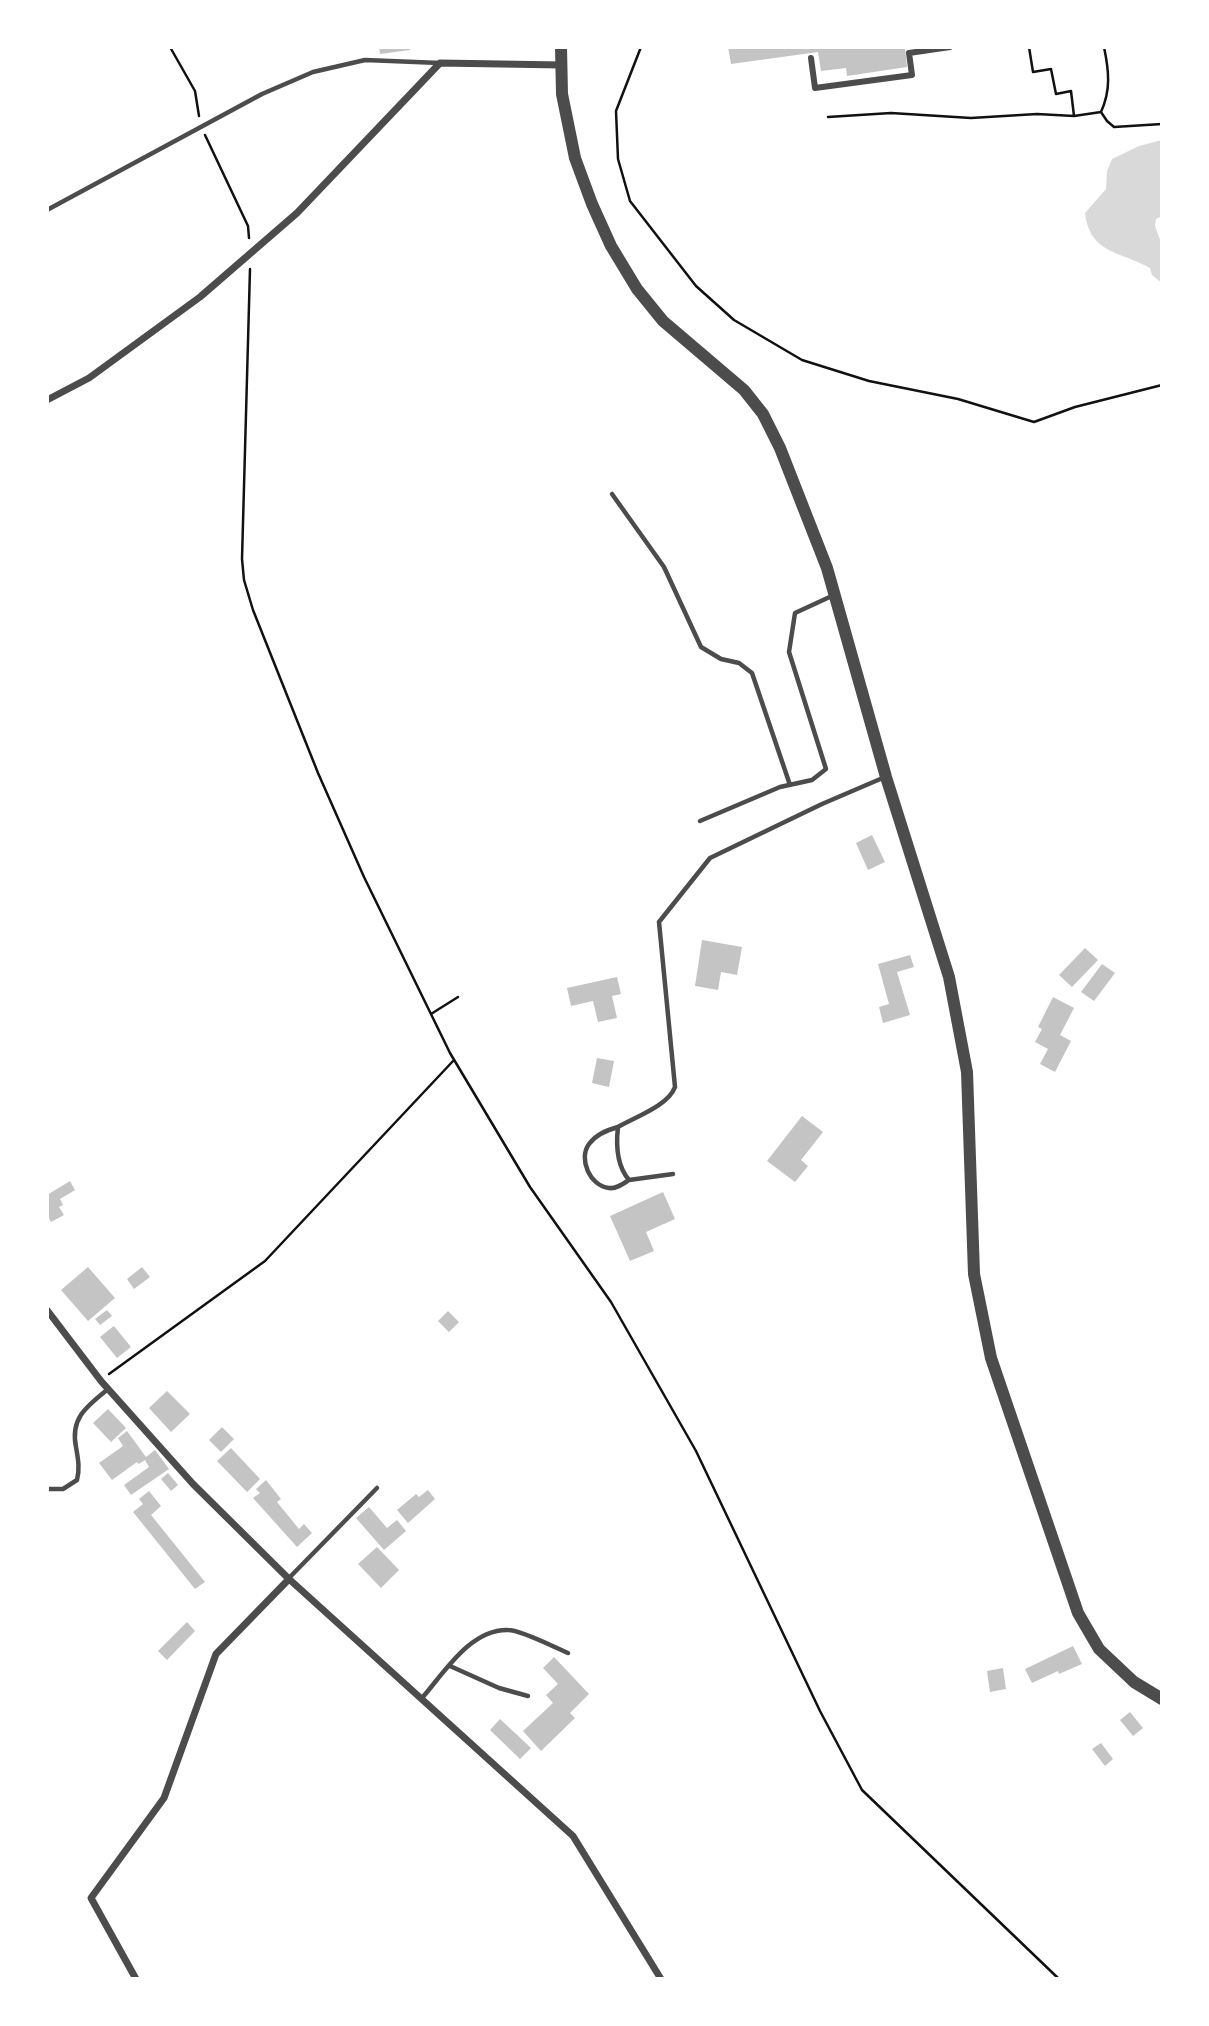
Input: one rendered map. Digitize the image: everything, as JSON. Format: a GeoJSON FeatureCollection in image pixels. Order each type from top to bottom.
{"type":"FeatureCollection","features":[{"type":"Feature","properties":{"kind":"street"},"geometry":{"type":"LineString","coordinates":[[561,47],[562,94],[575,158],[611,246],[637,289],[663,321],[744,390],[763,414],[780,447],[827,568],[886,777],[949,977],[967,1072],[974,1274],[991,1358],[1078,1613],[1100,1649],[1134,1682],[1162,1699]]}},
{"type":"Feature","properties":{"kind":"street"},"geometry":{"type":"LineString","coordinates":[[811,58],[815,88],[912,75],[909,53],[950,47]]}},
{"type":"Feature","properties":{"kind":"street"},"geometry":{"type":"LineString","coordinates":[[47,400],[89,378],[200,297],[298,213],[440,63],[562,65]]}},
{"type":"Feature","properties":{"kind":"street"},"geometry":{"type":"LineString","coordinates":[[48,1313],[108,1390],[193,1484],[289,1579],[573,1836],[661,1979]]}},
{"type":"Feature","properties":{"kind":"street"},"geometry":{"type":"LineString","coordinates":[[136,1979],[91,1898],[164,1798],[216,1654],[289,1579]]}},
{"type":"Feature","properties":{"kind":"lane"},"geometry":{"type":"LineString","coordinates":[[47,210],[262,94],[313,72],[365,60],[440,63]]}},
{"type":"Feature","properties":{"kind":"lane"},"geometry":{"type":"LineString","coordinates":[[612,494],[664,567],[701,648],[722,659],[739,663],[752,673],[790,785]]}},
{"type":"Feature","properties":{"kind":"lane"},"geometry":{"type":"LineString","coordinates":[[700,821],[780,786],[812,780],[826,769],[789,652],[794,613],[834,595]]}},
{"type":"Feature","properties":{"kind":"lane"},"geometry":{"type":"LineString","coordinates":[[673,1174],[629,1180],[617,1187],[601,1186],[591,1178],[586,1164],[586,1149],[593,1140],[664,1101],[672,1095],[675,1087],[659,922],[710,858],[822,804],[886,777]]}},
{"type":"Feature","properties":{"kind":"lane"},"geometry":{"type":"LineString","coordinates":[[618,1126],[618,1155],[629,1180]]}},
{"type":"Feature","properties":{"kind":"lane"},"geometry":{"type":"LineString","coordinates":[[47,1489],[63,1489],[77,1480],[79,1461],[75,1426],[80,1414],[108,1390]]}},
{"type":"Feature","properties":{"kind":"lane"},"geometry":{"type":"LineString","coordinates":[[289,1579],[377,1488]]}},
{"type":"Feature","properties":{"kind":"lane"},"geometry":{"type":"LineString","coordinates":[[422,1699],[477,1639],[490,1632],[510,1630],[568,1653]]}},
{"type":"Feature","properties":{"kind":"lane"},"geometry":{"type":"LineString","coordinates":[[450,1666],[499,1688],[527,1696]]}},
{"type":"Feature","properties":{"kind":"path"},"geometry":{"type":"LineString","coordinates":[[170,47],[195,91],[201,127],[247,226],[249,255],[242,559],[244,580],[253,610],[318,773],[364,877],[454,1060],[530,1187],[611,1302],[696,1451],[820,1711],[862,1790],[1059,1979]]}},
{"type":"Feature","properties":{"kind":"path"},"geometry":{"type":"LineString","coordinates":[[641,47],[616,111],[618,159],[630,201],[696,286],[734,320],[802,360],[869,381],[958,399],[1034,422],[1075,407],[1162,385]]}},
{"type":"Feature","properties":{"kind":"path"},"geometry":{"type":"LineString","coordinates":[[1029,47],[1033,72],[1051,69],[1056,94],[1071,91],[1074,116]]}},
{"type":"Feature","properties":{"kind":"path"},"geometry":{"type":"LineString","coordinates":[[1101,112],[1108,97],[1109,71],[1104,47]]}},
{"type":"Feature","properties":{"kind":"path"},"geometry":{"type":"LineString","coordinates":[[828,117],[891,113],[971,118],[1037,114],[1074,116],[1101,112]]}},
{"type":"Feature","properties":{"kind":"path"},"geometry":{"type":"LineString","coordinates":[[1101,112],[1114,127],[1162,124]]}},
{"type":"Feature","properties":{"kind":"path"},"geometry":{"type":"LineString","coordinates":[[431,1014],[458,997]]}},
{"type":"Feature","properties":{"kind":"path"},"geometry":{"type":"LineString","coordinates":[[101,1381],[265,1261],[454,1060]]}},
{"type":"Feature","properties":{"kind":"shaded area"},"geometry":{"type":"Polygon","coordinates":[[[1162,140],[1162,216],[1156,219],[1155,226],[1162,245],[1162,283],[1152,275],[1150,268],[1100,244],[1088,226],[1085,213],[1106,189],[1107,171],[1112,159],[1139,146],[1162,140]]]}},
{"type":"Feature","properties":{"kind":"building"},"geometry":{"type":"Polygon","coordinates":[[[379,47],[410,47],[410,50],[380,54],[379,47]]]}},
{"type":"Feature","properties":{"kind":"building"},"geometry":{"type":"Polygon","coordinates":[[[728,47],[905,47],[907,67],[847,76],[846,68],[821,71],[818,52],[731,64],[728,47]]]}},
{"type":"Feature","properties":{"kind":"building"},"geometry":{"type":"Polygon","coordinates":[[[872,835],[885,862],[868,870],[856,843],[872,835]]]}},
{"type":"Feature","properties":{"kind":"building"},"geometry":{"type":"Polygon","coordinates":[[[702,940],[742,947],[737,975],[721,972],[718,990],[695,986],[702,940]]]}},
{"type":"Feature","properties":{"kind":"building"},"geometry":{"type":"Polygon","coordinates":[[[1085,948],[1098,960],[1072,987],[1059,975],[1085,948]]]}},
{"type":"Feature","properties":{"kind":"building"},"geometry":{"type":"Polygon","coordinates":[[[910,955],[914,967],[897,972],[910,1015],[883,1023],[879,1007],[889,1004],[878,964],[910,955]]]}},
{"type":"Feature","properties":{"kind":"building"},"geometry":{"type":"Polygon","coordinates":[[[1102,964],[1115,973],[1094,1001],[1081,992],[1102,964]]]}},
{"type":"Feature","properties":{"kind":"building"},"geometry":{"type":"Polygon","coordinates":[[[617,977],[621,994],[612,996],[617,1018],[598,1022],[593,1001],[571,1006],[567,988],[617,977]]]}},
{"type":"Feature","properties":{"kind":"building"},"geometry":{"type":"Polygon","coordinates":[[[1053,997],[1074,1008],[1060,1035],[1071,1041],[1055,1072],[1040,1064],[1048,1049],[1035,1042],[1042,1029],[1038,1027],[1053,997]]]}},
{"type":"Feature","properties":{"kind":"building"},"geometry":{"type":"Polygon","coordinates":[[[597,1058],[614,1061],[609,1087],[592,1083],[597,1058]]]}},
{"type":"Feature","properties":{"kind":"building"},"geometry":{"type":"Polygon","coordinates":[[[802,1116],[823,1132],[801,1160],[808,1166],[795,1182],[767,1161],[802,1116]]]}},
{"type":"Feature","properties":{"kind":"building"},"geometry":{"type":"Polygon","coordinates":[[[70,1181],[75,1190],[60,1199],[63,1205],[59,1207],[64,1215],[51,1222],[47,1215],[47,1195],[70,1181]]]}},
{"type":"Feature","properties":{"kind":"building"},"geometry":{"type":"Polygon","coordinates":[[[663,1192],[675,1219],[646,1232],[654,1251],[630,1261],[610,1216],[663,1192]]]}},
{"type":"Feature","properties":{"kind":"building"},"geometry":{"type":"Polygon","coordinates":[[[88,1267],[115,1298],[88,1321],[61,1290],[88,1267]]]}},
{"type":"Feature","properties":{"kind":"building"},"geometry":{"type":"Polygon","coordinates":[[[142,1267],[150,1277],[134,1289],[127,1279],[142,1267]]]}},
{"type":"Feature","properties":{"kind":"building"},"geometry":{"type":"Polygon","coordinates":[[[107,1310],[112,1316],[100,1325],[95,1319],[107,1310]]]}},
{"type":"Feature","properties":{"kind":"building"},"geometry":{"type":"Polygon","coordinates":[[[448,1311],[459,1322],[449,1332],[438,1321],[448,1311]]]}},
{"type":"Feature","properties":{"kind":"building"},"geometry":{"type":"Polygon","coordinates":[[[114,1326],[131,1347],[117,1358],[100,1337],[114,1326]]]}},
{"type":"Feature","properties":{"kind":"building"},"geometry":{"type":"Polygon","coordinates":[[[167,1391],[190,1414],[171,1432],[149,1408],[167,1391]]]}},
{"type":"Feature","properties":{"kind":"building"},"geometry":{"type":"Polygon","coordinates":[[[108,1409],[126,1428],[111,1442],[93,1423],[108,1409]]]}},
{"type":"Feature","properties":{"kind":"building"},"geometry":{"type":"Polygon","coordinates":[[[222,1427],[234,1439],[221,1452],[209,1440],[222,1427]]]}},
{"type":"Feature","properties":{"kind":"building"},"geometry":{"type":"Polygon","coordinates":[[[127,1431],[146,1457],[155,1450],[169,1469],[131,1495],[124,1485],[149,1467],[145,1460],[139,1464],[137,1462],[112,1480],[99,1463],[123,1446],[118,1438],[127,1431]]]}},
{"type":"Feature","properties":{"kind":"building"},"geometry":{"type":"Polygon","coordinates":[[[231,1448],[260,1479],[247,1492],[217,1461],[231,1448]]]}},
{"type":"Feature","properties":{"kind":"building"},"geometry":{"type":"Polygon","coordinates":[[[168,1473],[178,1485],[171,1491],[161,1479],[168,1473]]]}},
{"type":"Feature","properties":{"kind":"building"},"geometry":{"type":"Polygon","coordinates":[[[266,1480],[281,1499],[277,1502],[299,1529],[304,1524],[312,1533],[297,1547],[253,1498],[260,1493],[256,1489],[266,1480]]]}},
{"type":"Feature","properties":{"kind":"building"},"geometry":{"type":"Polygon","coordinates":[[[428,1490],[435,1499],[408,1523],[397,1510],[416,1494],[419,1497],[428,1490]]]}},
{"type":"Feature","properties":{"kind":"building"},"geometry":{"type":"Polygon","coordinates":[[[149,1491],[161,1506],[151,1515],[205,1582],[195,1589],[133,1512],[143,1504],[139,1499],[149,1491]]]}},
{"type":"Feature","properties":{"kind":"building"},"geometry":{"type":"Polygon","coordinates":[[[369,1507],[387,1528],[397,1520],[406,1531],[384,1550],[356,1518],[369,1507]]]}},
{"type":"Feature","properties":{"kind":"building"},"geometry":{"type":"Polygon","coordinates":[[[377,1547],[399,1570],[381,1588],[358,1564],[377,1547]]]}},
{"type":"Feature","properties":{"kind":"building"},"geometry":{"type":"Polygon","coordinates":[[[187,1622],[195,1631],[167,1660],[158,1651],[187,1622]]]}},
{"type":"Feature","properties":{"kind":"building"},"geometry":{"type":"Polygon","coordinates":[[[1073,1646],[1082,1664],[1032,1683],[1025,1669],[1073,1646]]]}},
{"type":"Feature","properties":{"kind":"building"},"geometry":{"type":"Polygon","coordinates":[[[554,1657],[589,1694],[570,1713],[575,1718],[541,1751],[523,1731],[553,1703],[546,1695],[558,1684],[543,1668],[554,1657]]]}},
{"type":"Feature","properties":{"kind":"building"},"geometry":{"type":"Polygon","coordinates":[[[1003,1668],[1006,1689],[990,1692],[987,1671],[1003,1668]]]}},
{"type":"Feature","properties":{"kind":"building"},"geometry":{"type":"Polygon","coordinates":[[[1130,1712],[1143,1728],[1133,1736],[1120,1720],[1130,1712]]]}},
{"type":"Feature","properties":{"kind":"building"},"geometry":{"type":"Polygon","coordinates":[[[500,1719],[531,1748],[520,1759],[490,1730],[500,1719]]]}},
{"type":"Feature","properties":{"kind":"building"},"geometry":{"type":"Polygon","coordinates":[[[1101,1743],[1113,1759],[1105,1766],[1092,1749],[1101,1743]]]}}]}
